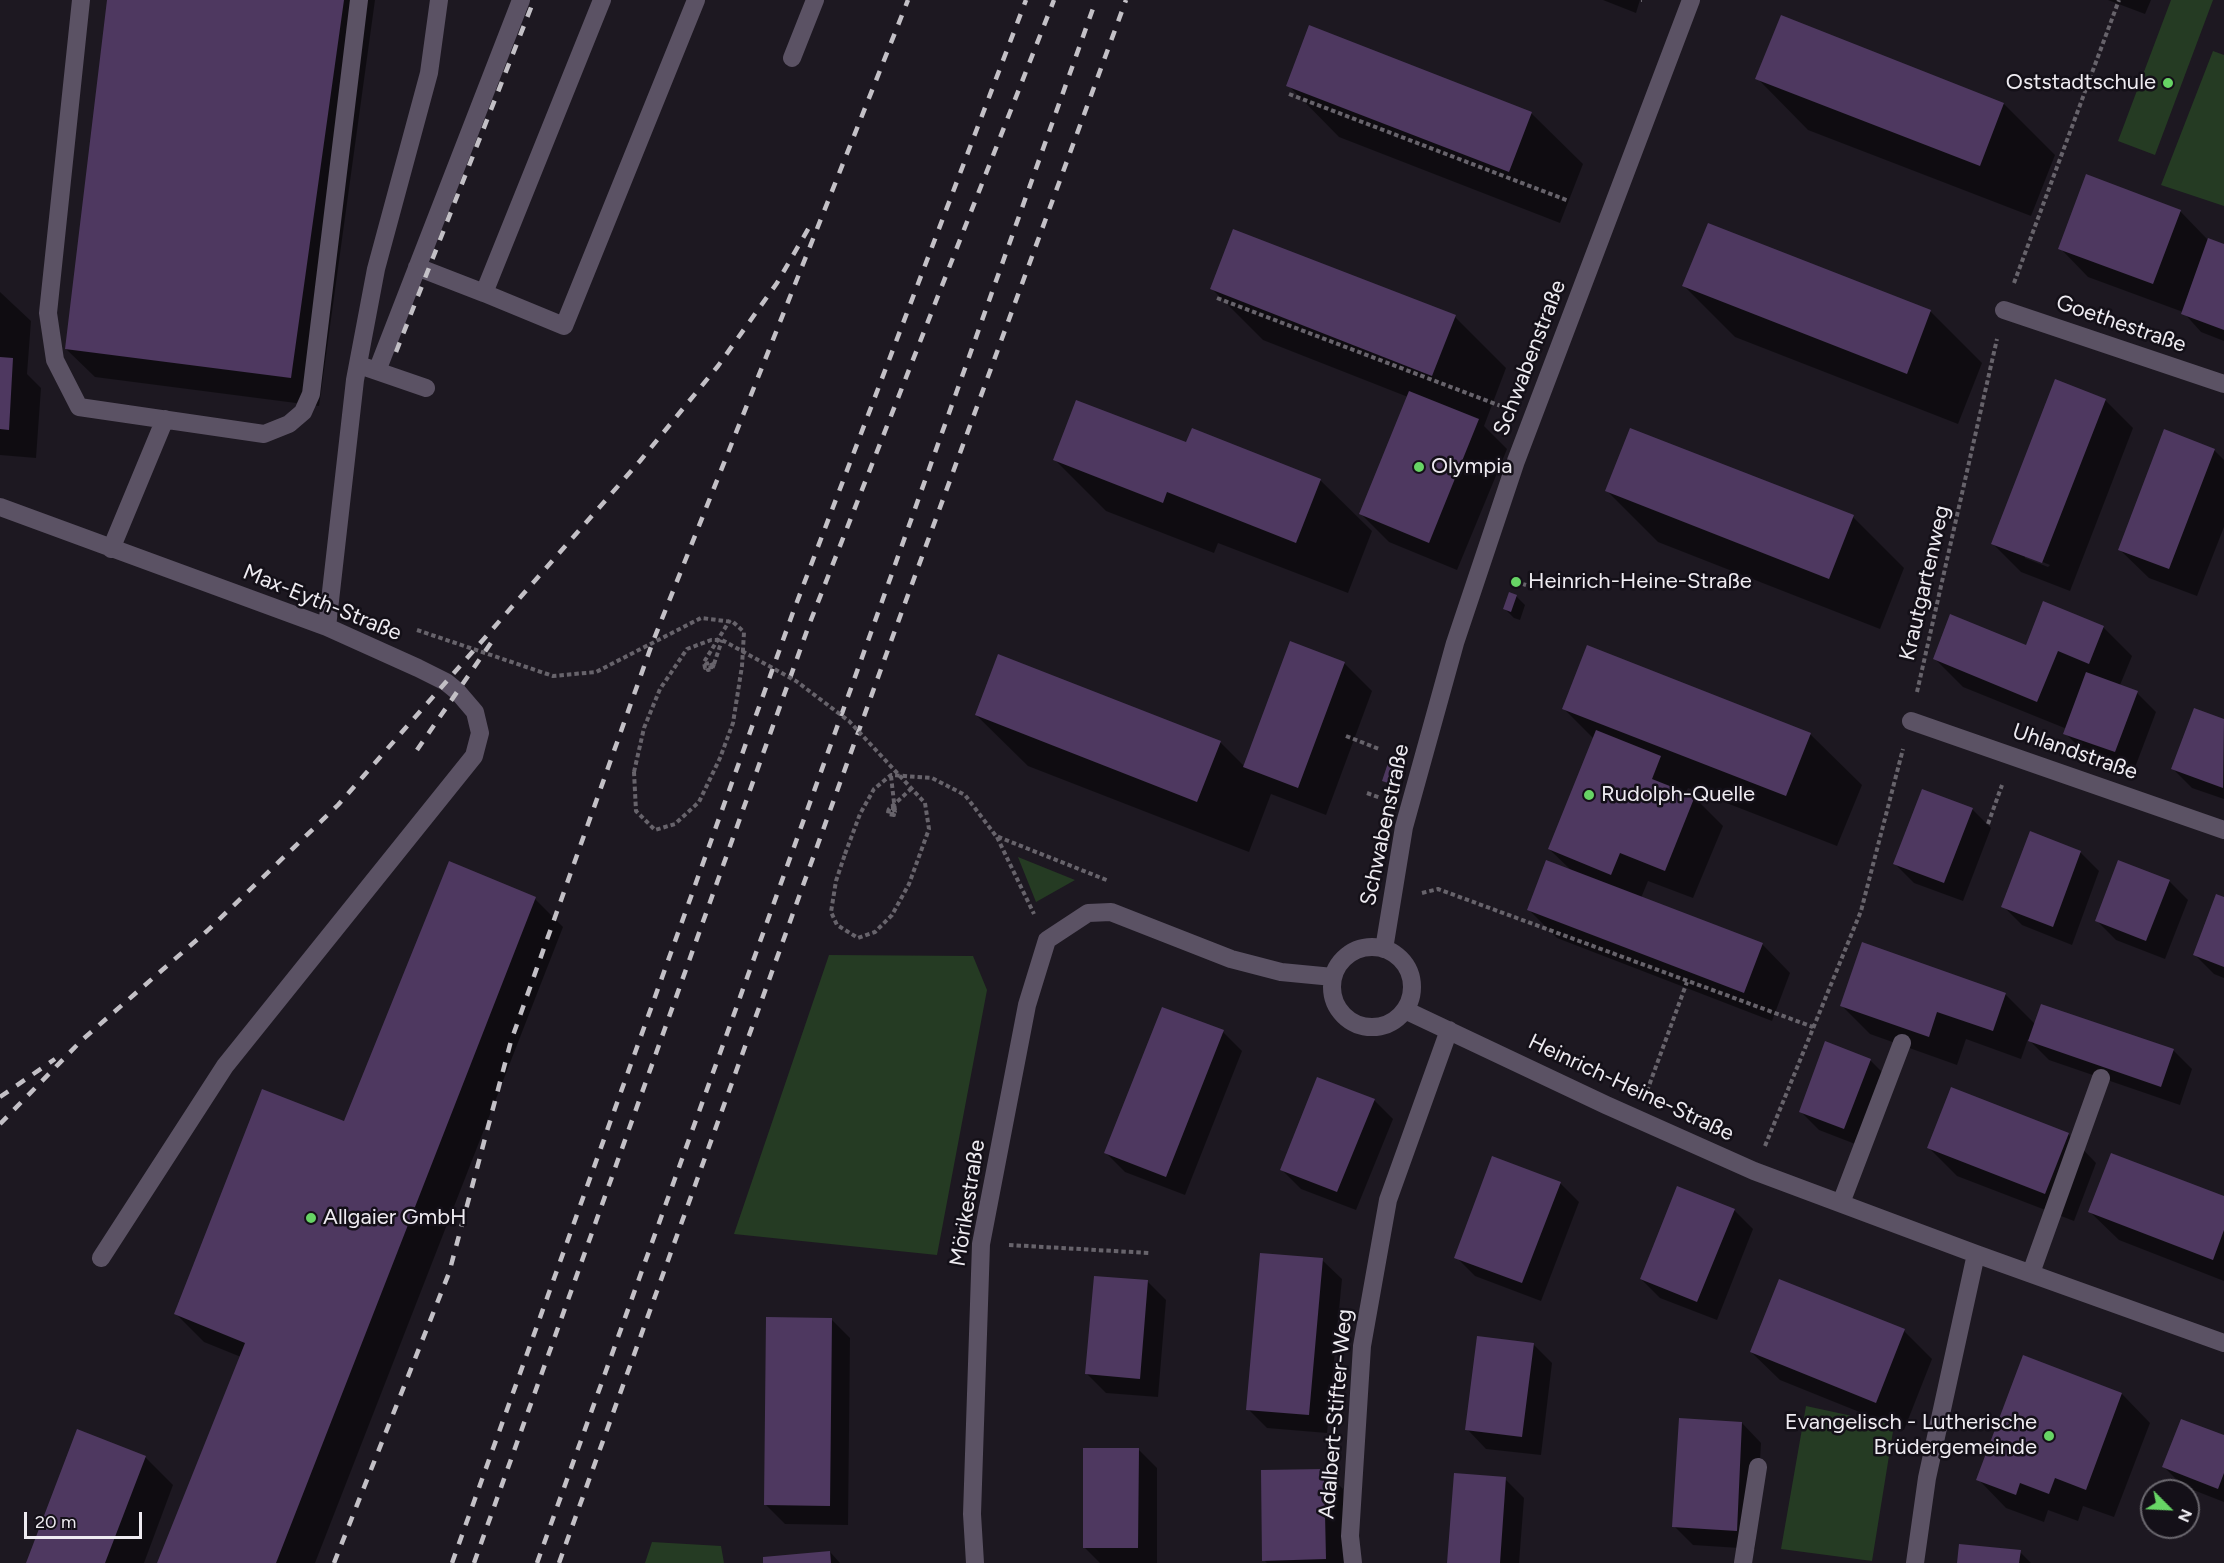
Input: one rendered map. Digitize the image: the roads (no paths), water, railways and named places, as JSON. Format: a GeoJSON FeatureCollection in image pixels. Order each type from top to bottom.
{"type":"FeatureCollection","features":[{"type":"Feature","properties":{"kind":"street"},"geometry":{"type":"LineString","coordinates":[[81,0],[48,313],[55,360],[79,407],[264,434],[289,424],[303,412],[311,394],[359,0]]}},
{"type":"Feature","properties":{"kind":"street"},"geometry":{"type":"LineString","coordinates":[[327,627],[358,365],[376,269],[429,73],[439,0]]}},
{"type":"Feature","properties":{"kind":"street"},"geometry":{"type":"LineString","coordinates":[[377,371],[521,0]]}},
{"type":"Feature","properties":{"kind":"street"},"geometry":{"type":"LineString","coordinates":[[484,293],[602,0]]}},
{"type":"Feature","properties":{"kind":"street"},"geometry":{"type":"LineString","coordinates":[[417,267],[564,326],[696,0]]}},
{"type":"Feature","properties":{"kind":"street"},"geometry":{"type":"LineString","coordinates":[[792,57],[815,0]]}},
{"type":"Feature","properties":{"kind":"street","name":"Schwabenstraße"},"geometry":{"type":"LineString","coordinates":[[1384,949],[1404,827],[1455,643],[1532,418],[1691,0]]}},
{"type":"Feature","properties":{"kind":"street","name":"Goethestraße"},"geometry":{"type":"LineString","coordinates":[[2004,310],[2224,384]]}},
{"type":"Feature","properties":{"kind":"street"},"geometry":{"type":"LineString","coordinates":[[358,365],[426,388]]}},
{"type":"Feature","properties":{"kind":"street"},"geometry":{"type":"LineString","coordinates":[[111,549],[165,419]]}},
{"type":"Feature","properties":{"kind":"street","name":"Max-Eyth-Straße"},"geometry":{"type":"LineString","coordinates":[[0,507],[327,627],[446,682],[475,712],[480,733],[474,756],[225,1066],[101,1258]]}},
{"type":"Feature","properties":{"kind":"street","name":"Uhlandstraße"},"geometry":{"type":"LineString","coordinates":[[1911,721],[2224,830]]}},
{"type":"Feature","properties":{"kind":"street","name":"Mörikestraße"},"geometry":{"type":"LineString","coordinates":[[975,1563],[972,1514],[981,1244],[1027,1005],[1047,940],[1088,913],[1111,912],[1231,959],[1281,972],[1333,977]]}},
{"type":"Feature","properties":{"kind":"street"},"geometry":{"type":"LineString","coordinates":[[1372,947],[1384,949],[1405,963],[1410,974],[1411,999],[1397,1019],[1386,1025],[1362,1026],[1350,1021],[1334,1002],[1333,977],[1338,965],[1359,949],[1372,947]]}},
{"type":"Feature","properties":{"kind":"street","name":"Heinrich-Heine-Straße"},"geometry":{"type":"LineString","coordinates":[[1405,1010],[1636,1119],[1754,1171],[2224,1343]]}},
{"type":"Feature","properties":{"kind":"street","name":"Adalbert-Stifter-Weg"},"geometry":{"type":"LineString","coordinates":[[1353,1563],[1350,1536],[1362,1346],[1388,1200],[1449,1029]]}},
{"type":"Feature","properties":{"kind":"street"},"geometry":{"type":"LineString","coordinates":[[1841,1203],[1902,1043]]}},
{"type":"Feature","properties":{"kind":"street"},"geometry":{"type":"LineString","coordinates":[[2031,1274],[2101,1078]]}},
{"type":"Feature","properties":{"kind":"street"},"geometry":{"type":"LineString","coordinates":[[1915,1563],[1927,1478],[1976,1254]]}},
{"type":"Feature","properties":{"kind":"street"},"geometry":{"type":"LineString","coordinates":[[1743,1563],[1758,1467]]}},
{"type":"Feature","properties":{"kind":"railway"},"geometry":{"type":"LineString","coordinates":[[396,352],[534,0]]}},
{"type":"Feature","properties":{"kind":"railway"},"geometry":{"type":"LineString","coordinates":[[334,1563],[449,1273],[511,1041],[652,644],[908,0]]}},
{"type":"Feature","properties":{"kind":"railway"},"geometry":{"type":"LineString","coordinates":[[452,1563],[792,615],[1026,0]]}},
{"type":"Feature","properties":{"kind":"railway"},"geometry":{"type":"LineString","coordinates":[[474,1563],[809,625],[1054,0]]}},
{"type":"Feature","properties":{"kind":"railway"},"geometry":{"type":"LineString","coordinates":[[537,1563],[1096,0]]}},
{"type":"Feature","properties":{"kind":"railway"},"geometry":{"type":"LineString","coordinates":[[559,1563],[890,644],[1126,0]]}},
{"type":"Feature","properties":{"kind":"railway"},"geometry":{"type":"LineString","coordinates":[[0,1124],[82,1040],[207,931],[338,805],[640,461],[718,366],[777,283],[811,224]]}},
{"type":"Feature","properties":{"kind":"railway"},"geometry":{"type":"LineString","coordinates":[[417,750],[495,637]]}},
{"type":"Feature","properties":{"kind":"railway"},"geometry":{"type":"LineString","coordinates":[[0,1097],[55,1059]]}},
{"type":"Feature","properties":{"kind":"place","name":"Oststadtschule"},"geometry":{"type":"Point","coordinates":[2168,83]}},
{"type":"Feature","properties":{"kind":"place","name":"Olympia"},"geometry":{"type":"Point","coordinates":[1419,467]}},
{"type":"Feature","properties":{"kind":"place","name":"Heinrich-Heine-Straße"},"geometry":{"type":"Point","coordinates":[1516,582]}},
{"type":"Feature","properties":{"kind":"place","name":"Rudolph-Quelle"},"geometry":{"type":"Point","coordinates":[1589,795]}},
{"type":"Feature","properties":{"kind":"place","name":"Allgaier GmbH"},"geometry":{"type":"Point","coordinates":[311,1218]}},
{"type":"Feature","properties":{"kind":"place","name":"Evangelisch - Lutherische Brüdergemeinde"},"geometry":{"type":"Point","coordinates":[2049,1436]}}]}
